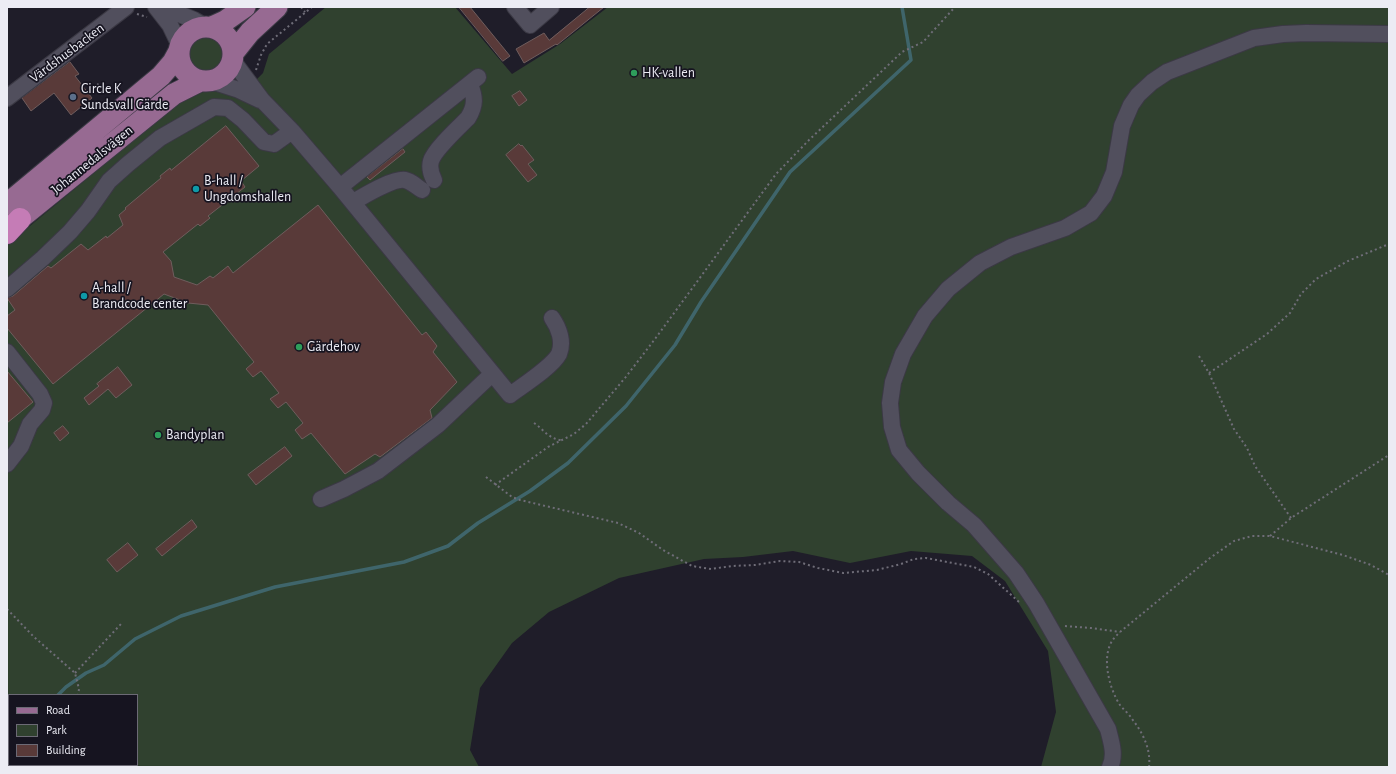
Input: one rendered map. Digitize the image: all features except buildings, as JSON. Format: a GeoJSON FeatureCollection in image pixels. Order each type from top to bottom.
{"type":"FeatureCollection","features":[{"type":"Feature","properties":{"kind":"main road"},"geometry":{"type":"LineString","coordinates":[[245,7],[225,21],[208,27],[196,28],[183,38],[179,49],[180,61],[185,72],[206,81],[221,77],[225,74],[233,56],[250,32],[278,7]]}},
{"type":"Feature","properties":{"kind":"main road"},"geometry":{"type":"LineString","coordinates":[[208,27],[217,29],[226,34],[232,44],[233,56]]}},
{"type":"Feature","properties":{"kind":"main road","name":"Johannedalsvägen"},"geometry":{"type":"LineString","coordinates":[[10,221],[161,76],[173,62],[179,49]]}},
{"type":"Feature","properties":{"kind":"main road","name":"Johannedalsvägen"},"geometry":{"type":"LineString","coordinates":[[10,221],[174,94],[206,81]]}},
{"type":"Feature","properties":{"kind":"street","name":"Värdshusbacken"},"geometry":{"type":"LineString","coordinates":[[7,98],[126,7]]}},
{"type":"Feature","properties":{"kind":"street"},"geometry":{"type":"LineString","coordinates":[[156,7],[170,25],[179,49]]}},
{"type":"Feature","properties":{"kind":"street"},"geometry":{"type":"LineString","coordinates":[[162,7],[208,27]]}},
{"type":"Feature","properties":{"kind":"street"},"geometry":{"type":"LineString","coordinates":[[515,7],[530,25],[551,7]]}},
{"type":"Feature","properties":{"kind":"street"},"geometry":{"type":"LineString","coordinates":[[1110,767],[1113,762],[1113,745],[1108,729],[1036,603],[1016,573],[974,526],[918,473],[900,450],[892,427],[890,403],[894,382],[903,354],[926,316],[948,289],[980,263],[1011,247],[1065,228],[1091,213],[1104,196],[1114,172],[1122,126],[1131,105],[1138,95],[1152,82],[1167,72],[1254,38],[1283,34],[1306,33],[1389,34]]}},
{"type":"Feature","properties":{"kind":"street"},"geometry":{"type":"LineString","coordinates":[[233,56],[262,100],[292,131],[340,186],[510,395],[547,366],[558,355],[561,344],[560,334],[552,318]]}},
{"type":"Feature","properties":{"kind":"street"},"geometry":{"type":"LineString","coordinates":[[340,186],[474,80],[474,104],[472,112],[434,156],[430,166],[431,175],[428,185],[400,180],[371,192],[353,202]]}},
{"type":"Feature","properties":{"kind":"street"},"geometry":{"type":"LineString","coordinates":[[206,81],[239,90],[262,100]]}},
{"type":"Feature","properties":{"kind":"street"},"geometry":{"type":"LineString","coordinates":[[7,289],[70,232],[88,211],[109,181],[160,138],[196,116],[214,107],[228,108],[243,120],[264,142],[274,144],[292,131]]}},
{"type":"Feature","properties":{"kind":"street"},"geometry":{"type":"LineString","coordinates":[[7,352],[40,394],[44,403],[42,410],[30,424],[21,446],[7,464]]}},
{"type":"Feature","properties":{"kind":"street"},"geometry":{"type":"LineString","coordinates":[[321,499],[378,471],[438,425],[492,374]]}},
{"type":"Feature","properties":{"kind":"path"},"geometry":{"type":"LineString","coordinates":[[301,7],[305,13]]}},
{"type":"Feature","properties":{"kind":"path"},"geometry":{"type":"LineString","coordinates":[[249,82],[256,72],[261,55],[267,44],[312,7]]}},
{"type":"Feature","properties":{"kind":"path"},"geometry":{"type":"LineString","coordinates":[[495,485],[548,447],[567,438],[586,424],[656,339],[776,174],[809,140],[902,52],[923,42],[955,7]]}},
{"type":"Feature","properties":{"kind":"path"},"geometry":{"type":"LineString","coordinates":[[97,84],[113,93],[120,92]]}},
{"type":"Feature","properties":{"kind":"path"},"geometry":{"type":"LineString","coordinates":[[1209,373],[1267,334],[1290,313],[1301,294],[1316,279],[1348,261],[1389,244]]}},
{"type":"Feature","properties":{"kind":"path"},"geometry":{"type":"LineString","coordinates":[[1199,356],[1209,373],[1234,429],[1247,448],[1255,466],[1291,518]]}},
{"type":"Feature","properties":{"kind":"path"},"geometry":{"type":"LineString","coordinates":[[534,423],[542,428],[553,439],[559,440],[567,438]]}},
{"type":"Feature","properties":{"kind":"path"},"geometry":{"type":"LineString","coordinates":[[1270,536],[1291,518],[1389,456]]}},
{"type":"Feature","properties":{"kind":"path"},"geometry":{"type":"LineString","coordinates":[[486,477],[512,497],[520,500],[618,523],[639,533],[663,550],[692,566],[711,569],[755,565],[780,560],[799,562],[843,574],[877,570],[901,564],[914,558],[926,558],[974,567],[988,574],[1019,603]]}},
{"type":"Feature","properties":{"kind":"path"},"geometry":{"type":"LineString","coordinates":[[1149,767],[1150,758],[1148,747],[1132,719],[1120,706],[1111,689],[1107,655],[1111,642],[1120,632],[1191,572],[1234,541],[1252,536],[1270,536],[1343,555],[1371,565],[1389,575]]}},
{"type":"Feature","properties":{"kind":"path"},"geometry":{"type":"LineString","coordinates":[[7,609],[34,637],[75,673],[79,689],[78,694]]}},
{"type":"Feature","properties":{"kind":"path"},"geometry":{"type":"LineString","coordinates":[[75,673],[121,624]]}},
{"type":"Feature","properties":{"kind":"path"},"geometry":{"type":"LineString","coordinates":[[1049,626],[1091,628],[1120,632]]}},
{"type":"Feature","properties":{"kind":"green space"},"geometry":{"type":"Polygon","coordinates":[[[326,7],[455,7],[512,74],[560,44],[608,7],[1389,7],[1389,767],[1041,767],[1056,712],[1048,651],[1005,581],[972,556],[911,551],[850,563],[793,551],[743,557],[704,559],[619,578],[549,612],[512,643],[480,688],[470,750],[479,767],[7,767],[7,245],[178,103],[203,92],[218,91],[256,80],[263,73],[269,54],[326,7]]]}},
{"type":"Feature","properties":{"kind":"green space"},"geometry":{"type":"Polygon","coordinates":[[[201,35],[209,35],[221,44],[224,54],[221,64],[215,70],[209,73],[201,73],[189,64],[186,58],[186,50],[195,38],[201,35]]]}},
{"type":"Feature","properties":{"kind":"waterway"},"geometry":{"type":"LineString","coordinates":[[59,694],[66,687],[86,673],[104,665],[135,639],[181,616],[275,587],[404,562],[448,546],[478,523],[530,491],[568,463],[626,406],[675,345],[701,302],[790,172],[911,60],[902,7]]}},
{"type":"Feature","properties":{"kind":"place","name":"HK-vallen"},"geometry":{"type":"Point","coordinates":[634,73]}},
{"type":"Feature","properties":{"kind":"place","name":"Circle K Sundsvall Gärde"},"geometry":{"type":"Point","coordinates":[73,97]}},
{"type":"Feature","properties":{"kind":"place","name":"B-hall / Ungdomshallen"},"geometry":{"type":"Point","coordinates":[196,189]}},
{"type":"Feature","properties":{"kind":"place","name":"A-hall / Brandcode center"},"geometry":{"type":"Point","coordinates":[84,296]}},
{"type":"Feature","properties":{"kind":"place","name":"Gärdehov"},"geometry":{"type":"Point","coordinates":[299,347]}},
{"type":"Feature","properties":{"kind":"place","name":"Bandyplan"},"geometry":{"type":"Point","coordinates":[158,435]}}]}
